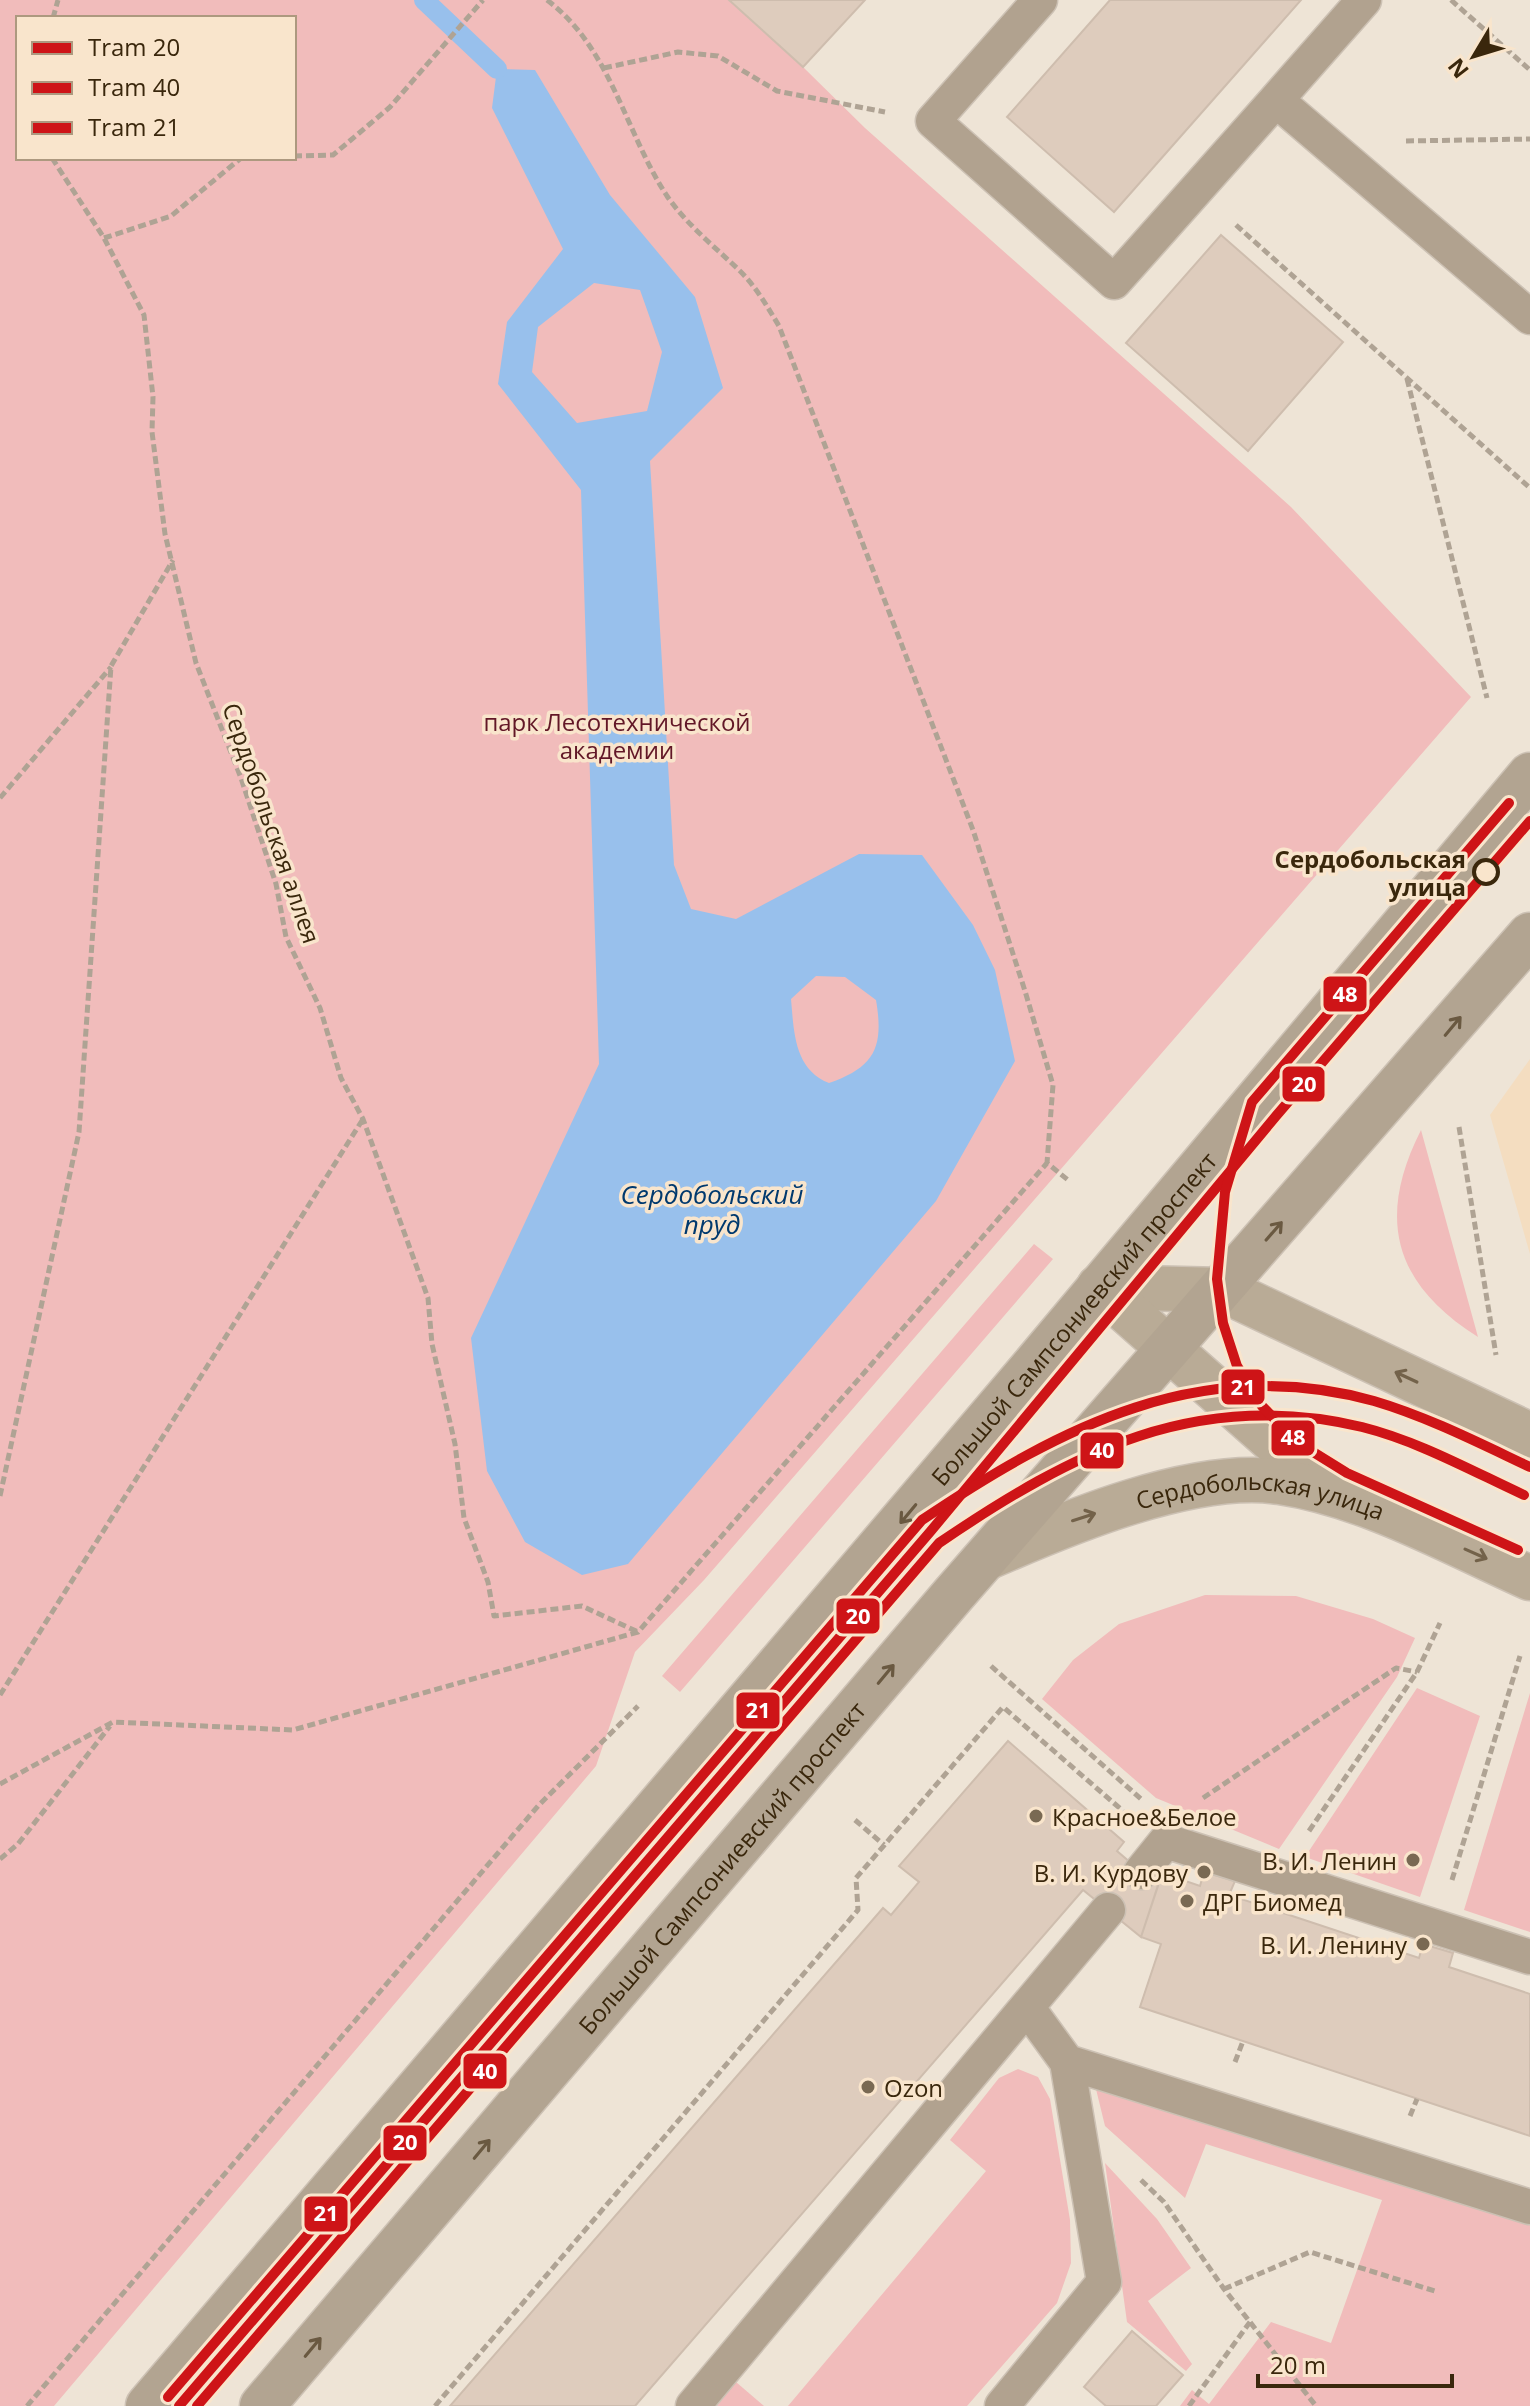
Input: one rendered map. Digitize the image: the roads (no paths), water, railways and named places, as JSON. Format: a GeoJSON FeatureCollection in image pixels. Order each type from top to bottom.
{"type":"FeatureCollection","features":[{"type":"Feature","properties":{"kind":"main road","name":"Большой Сампсониевский проспект"},"geometry":{"type":"LineString","coordinates":[[148,2406],[1530,775]]}},
{"type":"Feature","properties":{"kind":"main road","name":"Большой Сампсониевский проспект"},"geometry":{"type":"LineString","coordinates":[[262,2406],[986,1558],[1530,935]]}},
{"type":"Feature","properties":{"kind":"main road"},"geometry":{"type":"LineString","coordinates":[[1099,1287],[1223,1290],[1530,1435]]}},
{"type":"Feature","properties":{"kind":"main road"},"geometry":{"type":"LineString","coordinates":[[1099,1287],[1332,1493]]}},
{"type":"Feature","properties":{"kind":"main road","name":"Сердобольская улица"},"geometry":{"type":"LineString","coordinates":[[986,1558],[1077,1518],[1214,1484],[1276,1482],[1332,1493],[1530,1578]]}},
{"type":"Feature","properties":{"kind":"lane"},"geometry":{"type":"LineString","coordinates":[[1040,0],[933,121],[1114,282],[1364,0]]}},
{"type":"Feature","properties":{"kind":"lane"},"geometry":{"type":"LineString","coordinates":[[1276,100],[1530,317]]}},
{"type":"Feature","properties":{"kind":"lane"},"geometry":{"type":"LineString","coordinates":[[1141,1872],[1166,1841],[1530,1957]]}},
{"type":"Feature","properties":{"kind":"lane"},"geometry":{"type":"LineString","coordinates":[[693,2406],[1108,1910]]}},
{"type":"Feature","properties":{"kind":"lane"},"geometry":{"type":"LineString","coordinates":[[1002,2406],[1104,2282],[1067,2062],[1027,2007]]}},
{"type":"Feature","properties":{"kind":"lane"},"geometry":{"type":"LineString","coordinates":[[1067,2062],[1530,2207]]}},
{"type":"Feature","properties":{"kind":"water","name":"Сердобольский пруд"},"geometry":{"type":"Polygon","coordinates":[[[497,69],[535,70],[610,195],[695,297],[723,388],[650,461],[674,865],[691,909],[736,919],[859,854],[922,855],[973,925],[995,970],[1015,1061],[936,1201],[628,1564],[582,1575],[525,1542],[487,1471],[471,1338],[599,1064],[581,490],[498,384],[507,322],[563,249],[492,108],[497,69]],[[594,283],[538,327],[532,372],[577,423],[647,411],[662,352],[640,290],[594,283]],[[816,976],[791,999],[793,1024],[802,1059],[817,1077],[829,1083],[857,1070],[873,1053],[877,1043],[878,1016],[876,1000],[845,977],[816,976]]]}},
{"type":"Feature","properties":{"kind":"waterway"},"geometry":{"type":"LineString","coordinates":[[424,0],[497,69]]}},
{"type":"Feature","properties":{"kind":"tram line","name":"20"},"geometry":{"type":"LineString","coordinates":[[179,2406],[930,1532],[1276,1116],[1530,821]]}},
{"type":"Feature","properties":{"kind":"tram line","name":"21"},"geometry":{"type":"LineString","coordinates":[[168,2397],[922,1520],[1027,1455],[1080,1429],[1135,1408],[1192,1393],[1250,1386],[1311,1389],[1374,1401],[1434,1423],[1530,1467]]}},
{"type":"Feature","properties":{"kind":"tram line","name":"40"},"geometry":{"type":"LineString","coordinates":[[197,2406],[939,1543],[1038,1481],[1088,1456],[1138,1436],[1191,1423],[1245,1416],[1302,1417],[1362,1427],[1424,1448],[1524,1495]]}},
{"type":"Feature","properties":{"kind":"place","name":"Сердобольская улица"},"geometry":{"type":"Point","coordinates":[1486,872]}},
{"type":"Feature","properties":{"kind":"place","name":"Красное&Белое"},"geometry":{"type":"Point","coordinates":[1036,1816]}},
{"type":"Feature","properties":{"kind":"place","name":"В. И. Ленин"},"geometry":{"type":"Point","coordinates":[1413,1860]}},
{"type":"Feature","properties":{"kind":"place","name":"В. И. Курдову"},"geometry":{"type":"Point","coordinates":[1204,1872]}},
{"type":"Feature","properties":{"kind":"place","name":"ДРГ Биомед"},"geometry":{"type":"Point","coordinates":[1187,1901]}},
{"type":"Feature","properties":{"kind":"place","name":"В. И. Ленину"},"geometry":{"type":"Point","coordinates":[1423,1944]}},
{"type":"Feature","properties":{"kind":"place","name":"Ozon"},"geometry":{"type":"Point","coordinates":[868,2087]}},
{"type":"Feature","properties":{"kind":"park label","name":"парк Лесотехнической академии"},"geometry":{"type":"Point","coordinates":[617,735]}}]}
